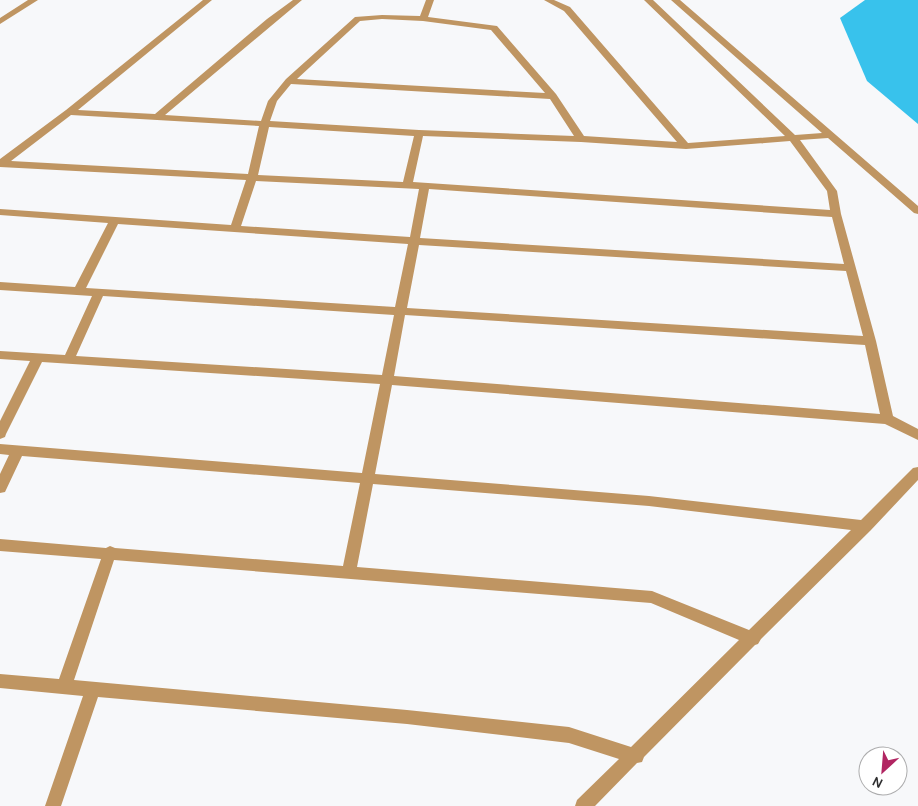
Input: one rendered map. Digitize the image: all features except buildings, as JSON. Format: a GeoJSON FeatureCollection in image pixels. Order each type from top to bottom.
{"type":"FeatureCollection","features":[{"type":"Feature","properties":{"kind":"street"},"geometry":{"type":"LineString","coordinates":[[0,22],[34,0]]}},
{"type":"Feature","properties":{"kind":"street"},"geometry":{"type":"LineString","coordinates":[[0,163],[69,112],[208,0]]}},
{"type":"Feature","properties":{"kind":"street"},"geometry":{"type":"LineString","coordinates":[[156,118],[270,21],[298,0]]}},
{"type":"Feature","properties":{"kind":"street"},"geometry":{"type":"LineString","coordinates":[[423,19],[430,0]]}},
{"type":"Feature","properties":{"kind":"street"},"geometry":{"type":"LineString","coordinates":[[548,0],[566,9],[686,146]]}},
{"type":"Feature","properties":{"kind":"street"},"geometry":{"type":"LineString","coordinates":[[648,0],[793,138],[832,191],[836,214],[870,341],[887,419]]}},
{"type":"Feature","properties":{"kind":"street"},"geometry":{"type":"LineString","coordinates":[[676,0],[918,211]]}},
{"type":"Feature","properties":{"kind":"street"},"geometry":{"type":"LineString","coordinates":[[235,228],[252,178],[265,122],[273,101],[289,81],[358,19],[382,17],[423,19],[494,28],[553,96],[581,139]]}},
{"type":"Feature","properties":{"kind":"street"},"geometry":{"type":"LineString","coordinates":[[289,81],[553,96]]}},
{"type":"Feature","properties":{"kind":"street"},"geometry":{"type":"LineString","coordinates":[[69,112],[156,118],[265,122],[419,133],[581,139],[686,146],[830,135]]}},
{"type":"Feature","properties":{"kind":"street"},"geometry":{"type":"LineString","coordinates":[[406,185],[419,133]]}},
{"type":"Feature","properties":{"kind":"street"},"geometry":{"type":"LineString","coordinates":[[0,163],[425,186],[836,214]]}},
{"type":"Feature","properties":{"kind":"street"},"geometry":{"type":"LineString","coordinates":[[349,572],[425,186]]}},
{"type":"Feature","properties":{"kind":"street"},"geometry":{"type":"LineString","coordinates":[[0,212],[413,241],[851,268]]}},
{"type":"Feature","properties":{"kind":"street"},"geometry":{"type":"LineString","coordinates":[[79,290],[114,221]]}},
{"type":"Feature","properties":{"kind":"street"},"geometry":{"type":"LineString","coordinates":[[0,286],[870,341]]}},
{"type":"Feature","properties":{"kind":"street"},"geometry":{"type":"LineString","coordinates":[[69,359],[99,292]]}},
{"type":"Feature","properties":{"kind":"street"},"geometry":{"type":"LineString","coordinates":[[0,355],[386,380],[887,419],[918,435]]}},
{"type":"Feature","properties":{"kind":"street"},"geometry":{"type":"LineString","coordinates":[[0,434],[38,357]]}},
{"type":"Feature","properties":{"kind":"street"},"geometry":{"type":"LineString","coordinates":[[0,449],[649,501],[866,526]]}},
{"type":"Feature","properties":{"kind":"street"},"geometry":{"type":"LineString","coordinates":[[0,488],[18,450]]}},
{"type":"Feature","properties":{"kind":"street"},"geometry":{"type":"LineString","coordinates":[[584,806],[918,472]]}},
{"type":"Feature","properties":{"kind":"street"},"geometry":{"type":"LineString","coordinates":[[0,545],[110,552],[652,597],[753,639]]}},
{"type":"Feature","properties":{"kind":"street"},"geometry":{"type":"LineString","coordinates":[[64,687],[110,552]]}},
{"type":"Feature","properties":{"kind":"street"},"geometry":{"type":"LineString","coordinates":[[0,681],[407,718],[569,735],[636,756]]}},
{"type":"Feature","properties":{"kind":"street"},"geometry":{"type":"LineString","coordinates":[[53,806],[94,690]]}},
{"type":"Feature","properties":{"kind":"water"},"geometry":{"type":"Polygon","coordinates":[[[865,0],[918,0],[918,124],[867,81],[840,18],[865,0]]]}}]}
